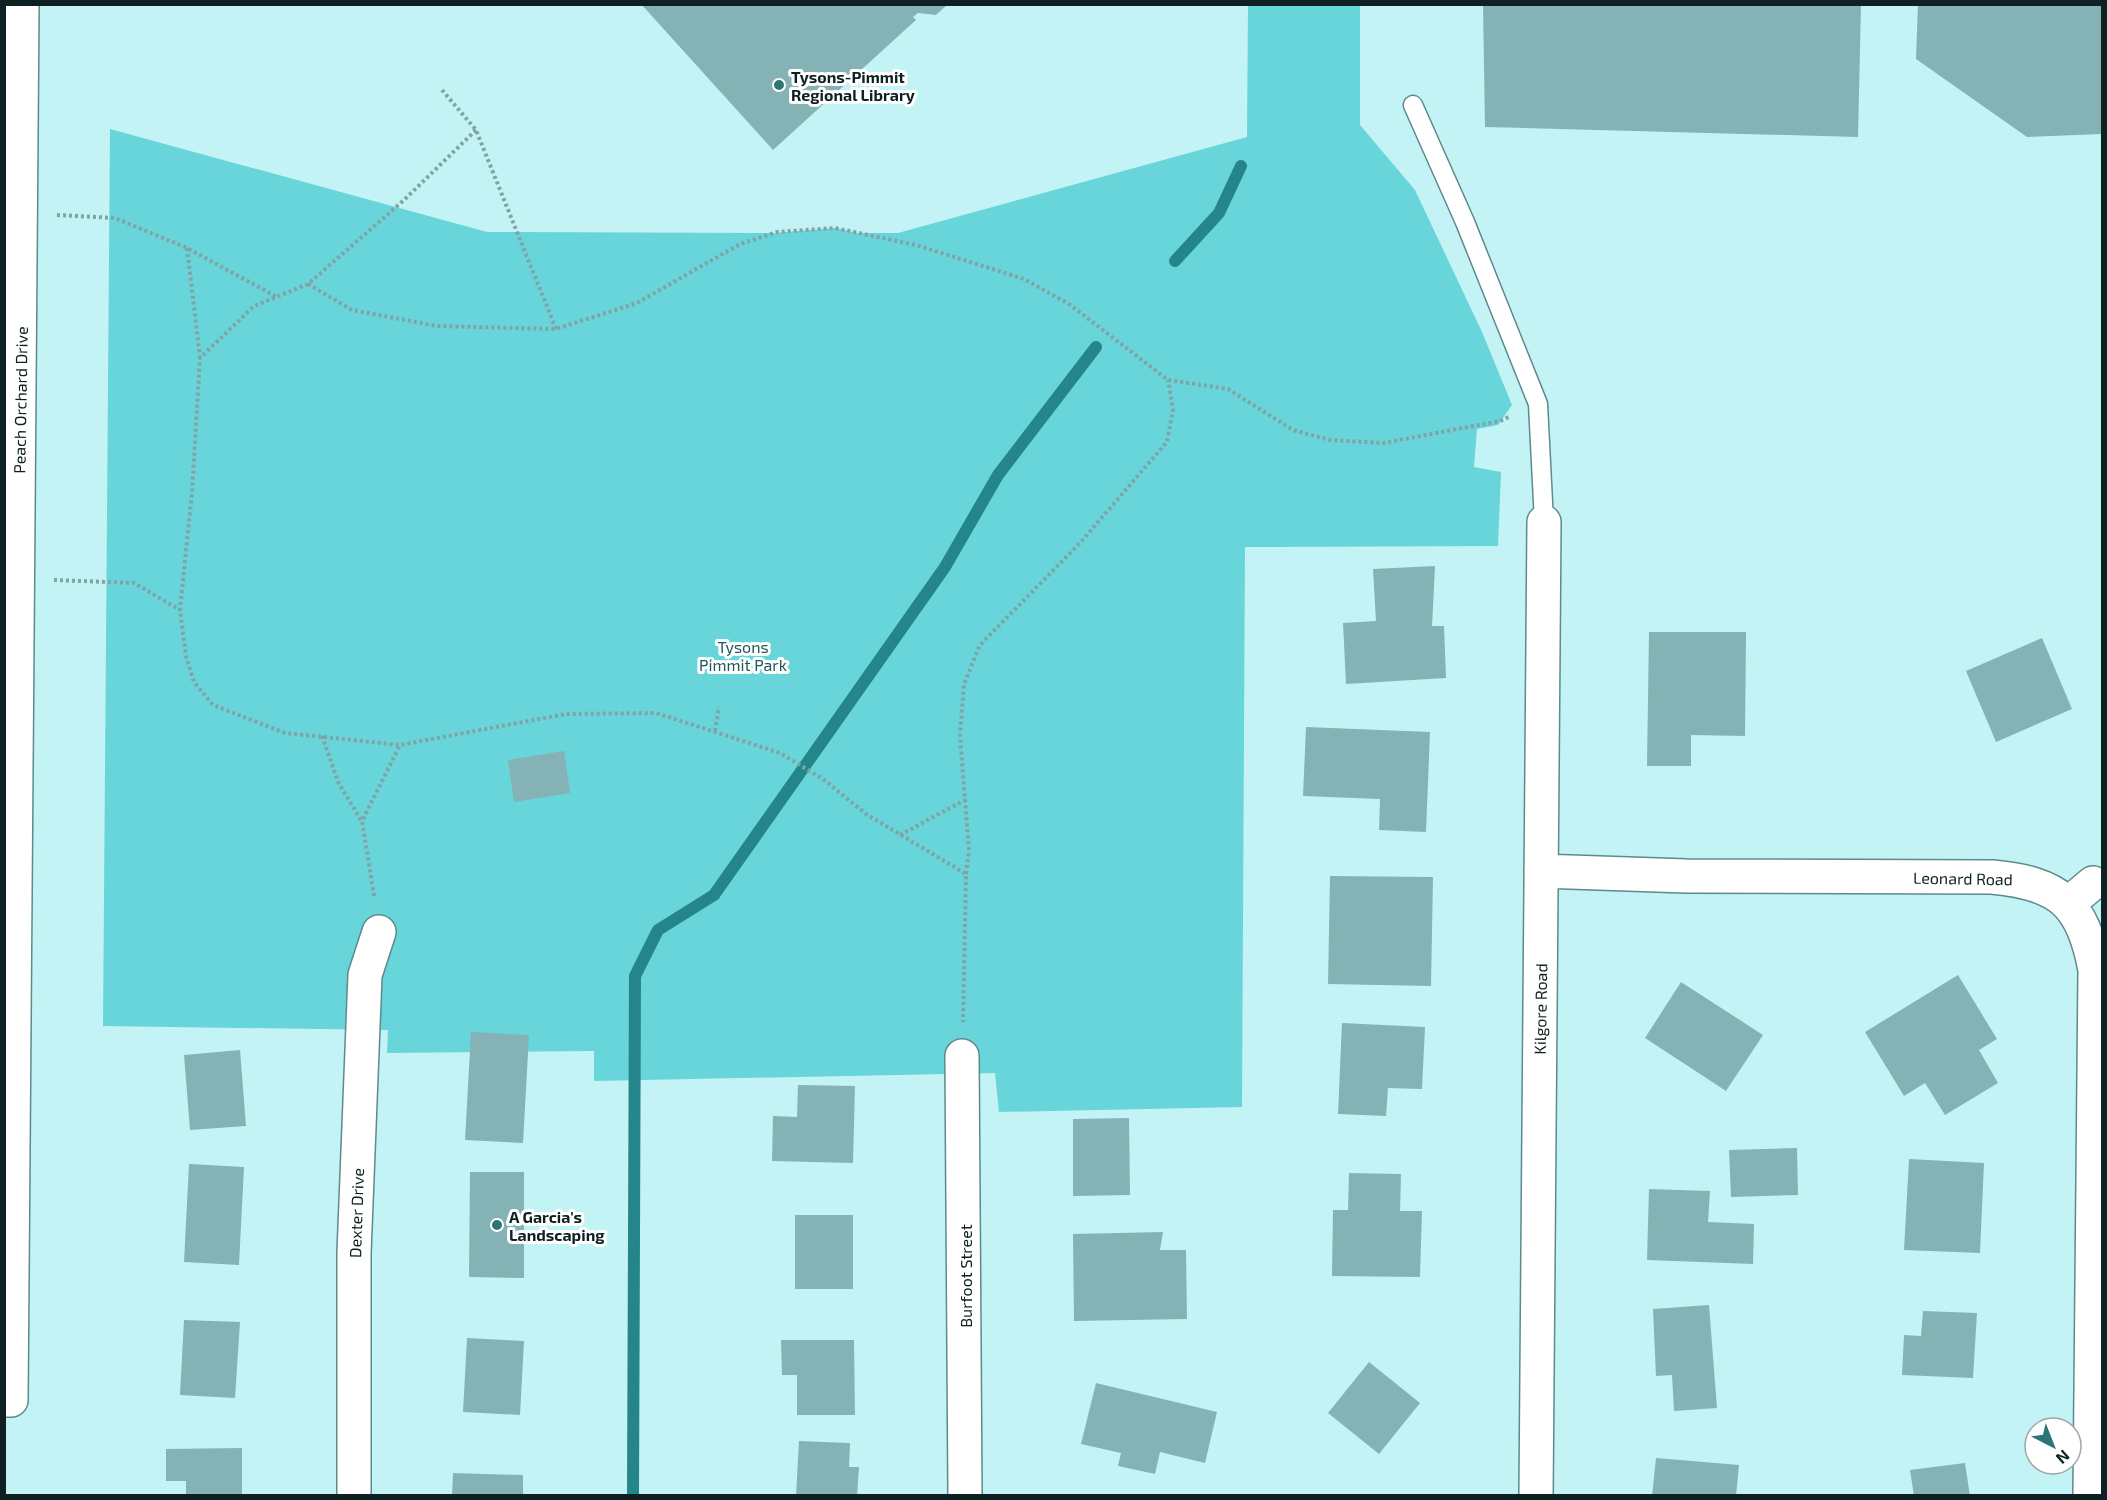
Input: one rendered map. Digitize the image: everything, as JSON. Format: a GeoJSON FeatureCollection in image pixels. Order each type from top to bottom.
{"type":"FeatureCollection","features":[{"type":"Feature","properties":{"kind":"street","name":"Peach Orchard Drive"},"geometry":{"type":"LineString","coordinates":[[4,1400],[12,1400],[22,4]]}},
{"type":"Feature","properties":{"kind":"street","name":"Kilgore Road"},"geometry":{"type":"LineString","coordinates":[[1536,1496],[1544,522]]}},
{"type":"Feature","properties":{"kind":"street","name":"Leonard Road"},"geometry":{"type":"LineString","coordinates":[[1542,872],[1686,876],[1992,877],[2026,880],[2047,889],[2068,904],[2080,920],[2090,940],[2095,970],[2098,1219],[2090,1496]]}},
{"type":"Feature","properties":{"kind":"street"},"geometry":{"type":"LineString","coordinates":[[2068,904],[2093,883]]}},
{"type":"Feature","properties":{"kind":"street","name":"Dexter Drive"},"geometry":{"type":"LineString","coordinates":[[354,1496],[354,1253],[365,975],[379,932]]}},
{"type":"Feature","properties":{"kind":"street","name":"Burfoot Street"},"geometry":{"type":"LineString","coordinates":[[962,1056],[965,1496]]}},
{"type":"Feature","properties":{"kind":"lane"},"geometry":{"type":"LineString","coordinates":[[1413,105],[1538,404],[1544,522]]}},
{"type":"Feature","properties":{"kind":"path"},"geometry":{"type":"LineString","coordinates":[[442,90],[476,130],[556,329]]}},
{"type":"Feature","properties":{"kind":"path"},"geometry":{"type":"LineString","coordinates":[[200,358],[254,306],[308,284],[402,201],[476,130]]}},
{"type":"Feature","properties":{"kind":"path"},"geometry":{"type":"LineString","coordinates":[[21,215],[115,218],[187,248],[277,297]]}},
{"type":"Feature","properties":{"kind":"path"},"geometry":{"type":"LineString","coordinates":[[308,284],[352,310],[437,326],[556,329],[638,303],[740,244],[777,232],[835,228],[915,245],[1024,279],[1070,304],[1168,380],[1228,389],[1293,430],[1330,441],[1383,443],[1500,421],[1538,404]]}},
{"type":"Feature","properties":{"kind":"path"},"geometry":{"type":"LineString","coordinates":[[187,248],[200,358],[194,470],[180,610],[186,656],[194,682],[213,705],[285,733],[322,735],[400,745],[566,714],[656,712],[780,753],[823,779],[866,814],[966,874]]}},
{"type":"Feature","properties":{"kind":"path"},"geometry":{"type":"LineString","coordinates":[[962,1056],[966,874],[969,851],[960,735],[964,684],[980,645],[1080,543],[1167,442],[1173,410],[1168,380]]}},
{"type":"Feature","properties":{"kind":"path"},"geometry":{"type":"LineString","coordinates":[[18,579],[134,583],[180,610]]}},
{"type":"Feature","properties":{"kind":"path"},"geometry":{"type":"LineString","coordinates":[[715,731],[719,708]]}},
{"type":"Feature","properties":{"kind":"path"},"geometry":{"type":"LineString","coordinates":[[322,735],[339,784],[362,821],[379,932]]}},
{"type":"Feature","properties":{"kind":"path"},"geometry":{"type":"LineString","coordinates":[[362,821],[400,745]]}},
{"type":"Feature","properties":{"kind":"path"},"geometry":{"type":"LineString","coordinates":[[900,835],[965,800]]}},
{"type":"Feature","properties":{"kind":"green space","name":"Tysons Pimmit Park"},"geometry":{"type":"Polygon","coordinates":[[[1248,5],[1360,5],[1360,125],[1415,190],[1482,332],[1512,405],[1498,425],[1477,429],[1474,467],[1501,472],[1498,546],[1245,547],[1242,1107],[999,1112],[995,1073],[594,1081],[594,1051],[387,1053],[388,1030],[103,1026],[110,129],[487,232],[774,233],[835,228],[858,233],[898,233],[1247,137],[1248,5]]]}},
{"type":"Feature","properties":{"kind":"building","name":"Tysons-Pimmit Regional Library"},"geometry":{"type":"Polygon","coordinates":[[[641,4],[948,4],[936,15],[918,13],[913,17],[916,20],[773,150],[641,4]]]}},
{"type":"Feature","properties":{"kind":"building"},"geometry":{"type":"Polygon","coordinates":[[[1483,4],[1861,4],[1858,137],[1485,127],[1483,4]]]}},
{"type":"Feature","properties":{"kind":"building"},"geometry":{"type":"Polygon","coordinates":[[[1918,4],[2102,4],[2102,134],[2027,137],[1916,59],[1918,4]]]}},
{"type":"Feature","properties":{"kind":"building"},"geometry":{"type":"Polygon","coordinates":[[[1435,566],[1432,626],[1444,626],[1446,678],[1346,684],[1343,623],[1376,621],[1373,569],[1435,566]]]}},
{"type":"Feature","properties":{"kind":"building"},"geometry":{"type":"Polygon","coordinates":[[[1649,632],[1746,632],[1745,736],[1691,735],[1691,766],[1647,766],[1649,632]]]}},
{"type":"Feature","properties":{"kind":"building"},"geometry":{"type":"Polygon","coordinates":[[[2042,638],[2072,709],[1996,742],[1966,671],[2042,638]]]}},
{"type":"Feature","properties":{"kind":"building"},"geometry":{"type":"Polygon","coordinates":[[[1306,727],[1430,732],[1426,832],[1379,830],[1380,799],[1303,796],[1306,727]]]}},
{"type":"Feature","properties":{"kind":"building"},"geometry":{"type":"Polygon","coordinates":[[[564,751],[570,793],[514,802],[508,760],[564,751]]]}},
{"type":"Feature","properties":{"kind":"building"},"geometry":{"type":"Polygon","coordinates":[[[1330,876],[1433,877],[1431,986],[1328,984],[1330,876]]]}},
{"type":"Feature","properties":{"kind":"building"},"geometry":{"type":"Polygon","coordinates":[[[1958,975],[1997,1039],[1979,1050],[1998,1083],[1945,1115],[1925,1083],[1904,1096],[1865,1032],[1958,975]]]}},
{"type":"Feature","properties":{"kind":"building"},"geometry":{"type":"Polygon","coordinates":[[[1681,982],[1763,1035],[1726,1091],[1645,1038],[1681,982]]]}},
{"type":"Feature","properties":{"kind":"building"},"geometry":{"type":"Polygon","coordinates":[[[1342,1023],[1425,1027],[1422,1089],[1388,1088],[1386,1116],[1338,1114],[1342,1023]]]}},
{"type":"Feature","properties":{"kind":"building"},"geometry":{"type":"Polygon","coordinates":[[[471,1032],[529,1035],[523,1143],[465,1140],[471,1032]]]}},
{"type":"Feature","properties":{"kind":"building"},"geometry":{"type":"Polygon","coordinates":[[[240,1050],[246,1126],[190,1130],[184,1055],[240,1050]]]}},
{"type":"Feature","properties":{"kind":"building"},"geometry":{"type":"Polygon","coordinates":[[[798,1085],[855,1086],[853,1163],[772,1161],[773,1116],[797,1117],[798,1085]]]}},
{"type":"Feature","properties":{"kind":"building"},"geometry":{"type":"Polygon","coordinates":[[[1129,1118],[1130,1195],[1073,1196],[1073,1119],[1129,1118]]]}},
{"type":"Feature","properties":{"kind":"building"},"geometry":{"type":"Polygon","coordinates":[[[1797,1148],[1798,1195],[1731,1197],[1729,1150],[1797,1148]]]}},
{"type":"Feature","properties":{"kind":"building"},"geometry":{"type":"Polygon","coordinates":[[[1909,1159],[1984,1163],[1980,1253],[1904,1250],[1909,1159]]]}},
{"type":"Feature","properties":{"kind":"building"},"geometry":{"type":"Polygon","coordinates":[[[189,1164],[244,1167],[239,1265],[184,1262],[189,1164]]]}},
{"type":"Feature","properties":{"kind":"building","name":"A Garcia's Landscaping"},"geometry":{"type":"Polygon","coordinates":[[[470,1172],[524,1172],[524,1278],[469,1277],[470,1172]]]}},
{"type":"Feature","properties":{"kind":"building"},"geometry":{"type":"Polygon","coordinates":[[[1349,1173],[1401,1174],[1400,1211],[1422,1211],[1420,1277],[1332,1276],[1333,1210],[1348,1210],[1349,1173]]]}},
{"type":"Feature","properties":{"kind":"building"},"geometry":{"type":"Polygon","coordinates":[[[1649,1189],[1710,1191],[1708,1222],[1754,1224],[1753,1264],[1647,1260],[1649,1189]]]}},
{"type":"Feature","properties":{"kind":"building"},"geometry":{"type":"Polygon","coordinates":[[[795,1215],[853,1215],[853,1289],[795,1289],[795,1215]]]}},
{"type":"Feature","properties":{"kind":"building"},"geometry":{"type":"Polygon","coordinates":[[[1163,1232],[1160,1250],[1186,1250],[1187,1319],[1074,1321],[1073,1234],[1163,1232]]]}},
{"type":"Feature","properties":{"kind":"building"},"geometry":{"type":"Polygon","coordinates":[[[1709,1305],[1717,1408],[1674,1411],[1672,1375],[1656,1376],[1653,1309],[1709,1305]]]}},
{"type":"Feature","properties":{"kind":"building"},"geometry":{"type":"Polygon","coordinates":[[[1923,1311],[1977,1313],[1973,1378],[1902,1375],[1904,1335],[1921,1336],[1923,1311]]]}},
{"type":"Feature","properties":{"kind":"building"},"geometry":{"type":"Polygon","coordinates":[[[184,1320],[240,1322],[235,1398],[180,1395],[184,1320]]]}},
{"type":"Feature","properties":{"kind":"building"},"geometry":{"type":"Polygon","coordinates":[[[467,1338],[524,1341],[520,1415],[463,1412],[467,1338]]]}},
{"type":"Feature","properties":{"kind":"building"},"geometry":{"type":"Polygon","coordinates":[[[781,1340],[854,1340],[855,1415],[797,1415],[797,1375],[782,1375],[781,1340]]]}},
{"type":"Feature","properties":{"kind":"building"},"geometry":{"type":"Polygon","coordinates":[[[1369,1362],[1420,1403],[1379,1454],[1328,1413],[1369,1362]]]}},
{"type":"Feature","properties":{"kind":"building"},"geometry":{"type":"Polygon","coordinates":[[[1096,1383],[1217,1412],[1205,1463],[1160,1452],[1155,1474],[1118,1466],[1121,1453],[1081,1444],[1096,1383]]]}},
{"type":"Feature","properties":{"kind":"building"},"geometry":{"type":"Polygon","coordinates":[[[799,1441],[850,1443],[849,1467],[859,1467],[857,1496],[796,1496],[799,1441]]]}},
{"type":"Feature","properties":{"kind":"building"},"geometry":{"type":"Polygon","coordinates":[[[242,1448],[242,1496],[186,1496],[186,1481],[166,1481],[166,1449],[242,1448]]]}},
{"type":"Feature","properties":{"kind":"building"},"geometry":{"type":"Polygon","coordinates":[[[1656,1458],[1739,1465],[1736,1496],[1652,1496],[1656,1458]]]}},
{"type":"Feature","properties":{"kind":"building"},"geometry":{"type":"Polygon","coordinates":[[[1965,1463],[1970,1496],[1914,1496],[1910,1470],[1965,1463]]]}},
{"type":"Feature","properties":{"kind":"building"},"geometry":{"type":"Polygon","coordinates":[[[453,1473],[523,1475],[523,1496],[452,1496],[453,1473]]]}},
{"type":"Feature","properties":{"kind":"waterway"},"geometry":{"type":"LineString","coordinates":[[1175,261],[1219,213],[1241,166]]}},
{"type":"Feature","properties":{"kind":"waterway"},"geometry":{"type":"LineString","coordinates":[[633,1496],[635,976],[658,930],[714,895],[945,567],[998,475],[1096,347]]}},
{"type":"Feature","properties":{"kind":"place","name":"Tysons-Pimmit Regional Library"},"geometry":{"type":"Point","coordinates":[779,85]}},
{"type":"Feature","properties":{"kind":"place","name":"A Garcia's Landscaping"},"geometry":{"type":"Point","coordinates":[497,1225]}}]}
